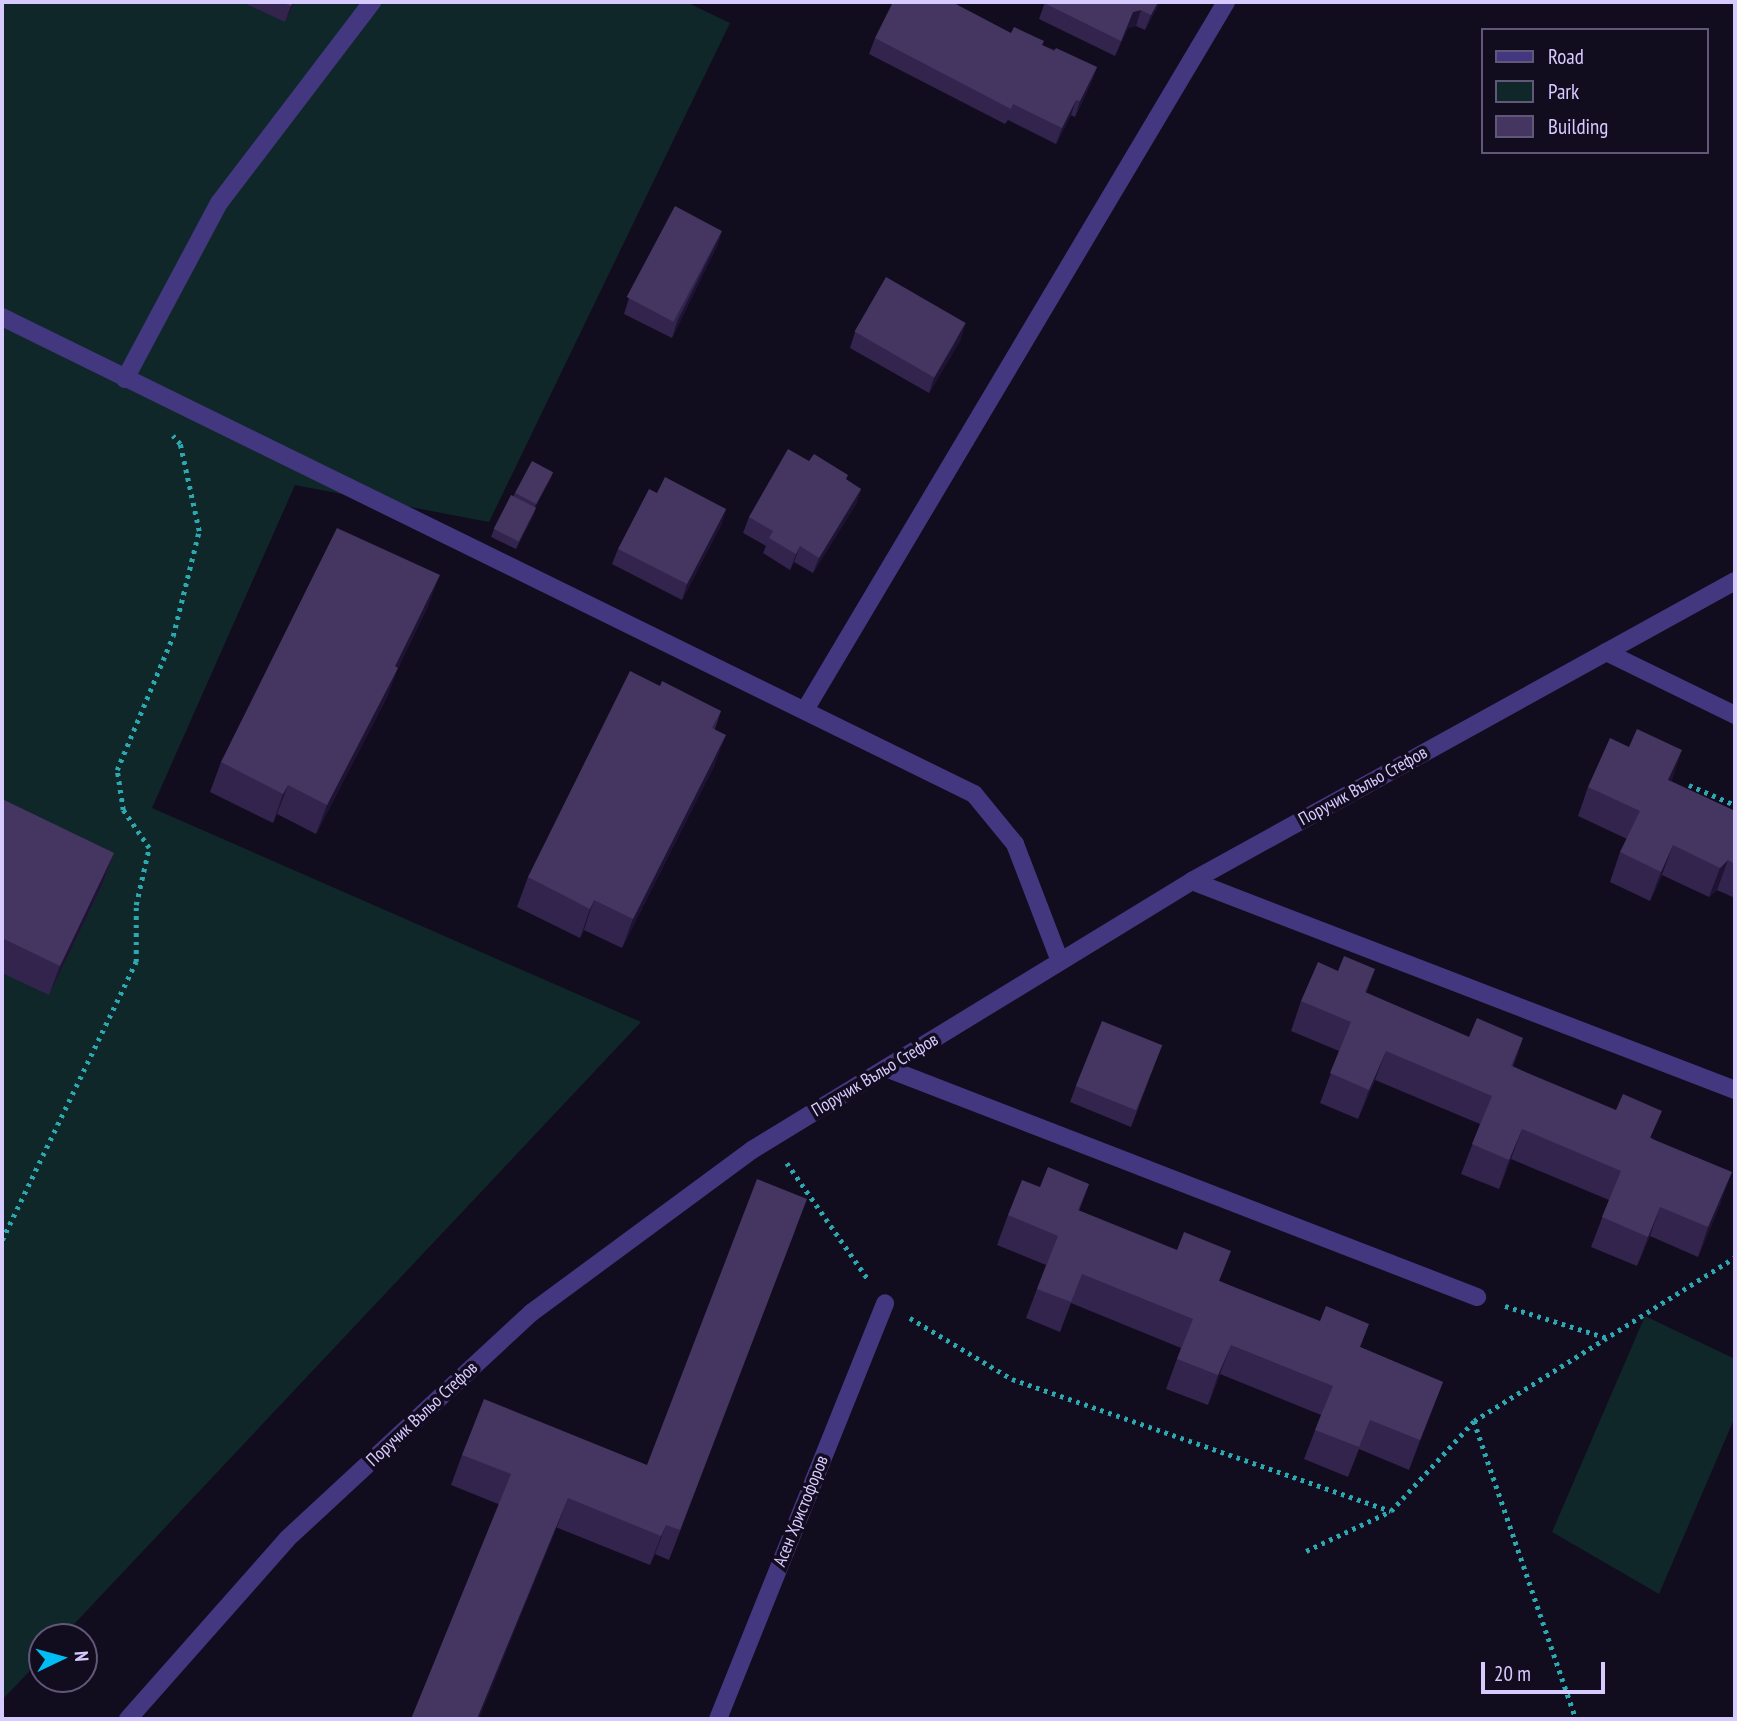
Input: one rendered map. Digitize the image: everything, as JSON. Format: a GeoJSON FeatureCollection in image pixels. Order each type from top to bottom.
{"type":"FeatureCollection","features":[{"type":"Feature","properties":{"kind":"street"},"geometry":{"type":"LineString","coordinates":[[125,379],[219,203],[372,2]]}},
{"type":"Feature","properties":{"kind":"street"},"geometry":{"type":"LineString","coordinates":[[805,710],[1226,2]]}},
{"type":"Feature","properties":{"kind":"street"},"geometry":{"type":"LineString","coordinates":[[2,317],[974,794],[1015,844],[1060,961]]}},
{"type":"Feature","properties":{"kind":"street","name":"Поручик Въльо Стефов"},"geometry":{"type":"LineString","coordinates":[[128,1719],[287,1539],[531,1313],[770,1139],[1192,881],[1735,581]]}},
{"type":"Feature","properties":{"kind":"street"},"geometry":{"type":"LineString","coordinates":[[1606,652],[1735,715]]}},
{"type":"Feature","properties":{"kind":"street"},"geometry":{"type":"LineString","coordinates":[[1192,881],[1735,1090]]}},
{"type":"Feature","properties":{"kind":"street"},"geometry":{"type":"LineString","coordinates":[[886,1068],[1477,1297]]}},
{"type":"Feature","properties":{"kind":"street","name":"Асен Христофоров"},"geometry":{"type":"LineString","coordinates":[[718,1719],[885,1303]]}},
{"type":"Feature","properties":{"kind":"path"},"geometry":{"type":"LineString","coordinates":[[2,1240],[136,962],[136,905],[149,848],[122,810],[117,770],[173,636],[200,531],[180,444],[172,435]]}},
{"type":"Feature","properties":{"kind":"path"},"geometry":{"type":"LineString","coordinates":[[1689,785],[1735,805]]}},
{"type":"Feature","properties":{"kind":"path"},"geometry":{"type":"LineString","coordinates":[[770,1139],[885,1303],[1012,1378],[1391,1511]]}},
{"type":"Feature","properties":{"kind":"path"},"geometry":{"type":"LineString","coordinates":[[1306,1551],[1391,1511],[1474,1421],[1735,1257]]}},
{"type":"Feature","properties":{"kind":"path"},"geometry":{"type":"LineString","coordinates":[[1477,1297],[1608,1338]]}},
{"type":"Feature","properties":{"kind":"path"},"geometry":{"type":"LineString","coordinates":[[1474,1421],[1576,1719]]}},
{"type":"Feature","properties":{"kind":"green space"},"geometry":{"type":"Polygon","coordinates":[[[2,2],[686,2],[730,23],[489,522],[295,485],[152,808],[641,1022],[75,1623],[28,1623],[28,1673],[2,1700],[2,2]]]}},
{"type":"Feature","properties":{"kind":"green space"},"geometry":{"type":"Polygon","coordinates":[[[1645,1316],[1735,1359],[1735,1417],[1659,1594],[1552,1532],[1645,1316]]]}},
{"type":"Feature","properties":{"kind":"building"},"geometry":{"type":"Polygon","coordinates":[[[893,2],[952,2],[1011,33],[1014,27],[1044,41],[1042,45],[1054,51],[1056,48],[1097,67],[1080,101],[1076,100],[1062,128],[1013,104],[1011,109],[875,38],[893,2]]]}},
{"type":"Feature","properties":{"kind":"building"},"geometry":{"type":"Polygon","coordinates":[[[1045,2],[1158,2],[1151,15],[1141,10],[1133,12],[1121,41],[1045,2]]]}},
{"type":"Feature","properties":{"kind":"building"},"geometry":{"type":"Polygon","coordinates":[[[675,206],[722,231],[673,322],[627,297],[675,206]]]}},
{"type":"Feature","properties":{"kind":"building"},"geometry":{"type":"Polygon","coordinates":[[[886,277],[966,323],[934,378],[854,332],[886,277]]]}},
{"type":"Feature","properties":{"kind":"building"},"geometry":{"type":"Polygon","coordinates":[[[788,449],[809,461],[814,454],[848,475],[846,479],[861,489],[819,558],[800,546],[796,554],[769,538],[773,531],[749,517],[788,449]]]}},
{"type":"Feature","properties":{"kind":"building"},"geometry":{"type":"Polygon","coordinates":[[[532,461],[553,472],[536,504],[515,493],[532,461]]]}},
{"type":"Feature","properties":{"kind":"building"},"geometry":{"type":"Polygon","coordinates":[[[665,477],[726,509],[687,584],[618,549],[649,489],[657,493],[665,477]]]}},
{"type":"Feature","properties":{"kind":"building"},"geometry":{"type":"Polygon","coordinates":[[[511,495],[536,508],[519,542],[494,529],[511,495]]]}},
{"type":"Feature","properties":{"kind":"building"},"geometry":{"type":"Polygon","coordinates":[[[337,528],[440,575],[395,666],[398,668],[327,805],[288,785],[283,794],[221,762],[337,528]]]}},
{"type":"Feature","properties":{"kind":"building"},"geometry":{"type":"Polygon","coordinates":[[[630,671],[660,686],[662,681],[721,711],[712,728],[726,735],[633,919],[594,900],[590,909],[528,877],[630,671]]]}},
{"type":"Feature","properties":{"kind":"building"},"geometry":{"type":"Polygon","coordinates":[[[1637,729],[1682,750],[1668,780],[1735,811],[1735,864],[1728,860],[1720,868],[1673,845],[1661,872],[1620,852],[1640,811],[1588,787],[1610,738],[1629,747],[1637,729]]]}},
{"type":"Feature","properties":{"kind":"building"},"geometry":{"type":"Polygon","coordinates":[[[2,799],[114,853],[60,966],[2,938],[2,799]]]}},
{"type":"Feature","properties":{"kind":"building"},"geometry":{"type":"Polygon","coordinates":[[[1344,956],[1375,969],[1365,992],[1469,1037],[1477,1018],[1523,1038],[1511,1066],[1616,1110],[1623,1094],[1662,1111],[1650,1138],[1732,1172],[1708,1227],[1660,1207],[1648,1237],[1602,1217],[1621,1171],[1522,1129],[1509,1160],[1472,1144],[1492,1096],[1386,1051],[1369,1090],[1330,1073],[1351,1022],[1301,1001],[1318,962],[1338,971],[1344,956]]]}},
{"type":"Feature","properties":{"kind":"building"},"geometry":{"type":"Polygon","coordinates":[[[1102,1021],[1162,1045],[1136,1110],[1076,1086],[1102,1021]]]}},
{"type":"Feature","properties":{"kind":"building"},"geometry":{"type":"Polygon","coordinates":[[[1048,1167],[1089,1184],[1078,1210],[1177,1250],[1184,1232],[1231,1251],[1219,1281],[1320,1321],[1326,1306],[1369,1324],[1360,1347],[1443,1382],[1420,1440],[1370,1420],[1359,1447],[1315,1430],[1333,1386],[1231,1345],[1218,1375],[1177,1359],[1193,1319],[1082,1274],[1071,1302],[1037,1289],[1058,1236],[1008,1215],[1022,1180],[1040,1187],[1048,1167]]]}},
{"type":"Feature","properties":{"kind":"building"},"geometry":{"type":"Polygon","coordinates":[[[757,1179],[807,1199],[680,1530],[666,1525],[661,1536],[568,1498],[477,1719],[411,1719],[511,1474],[462,1455],[484,1399],[647,1465],[757,1179]]]}}]}
